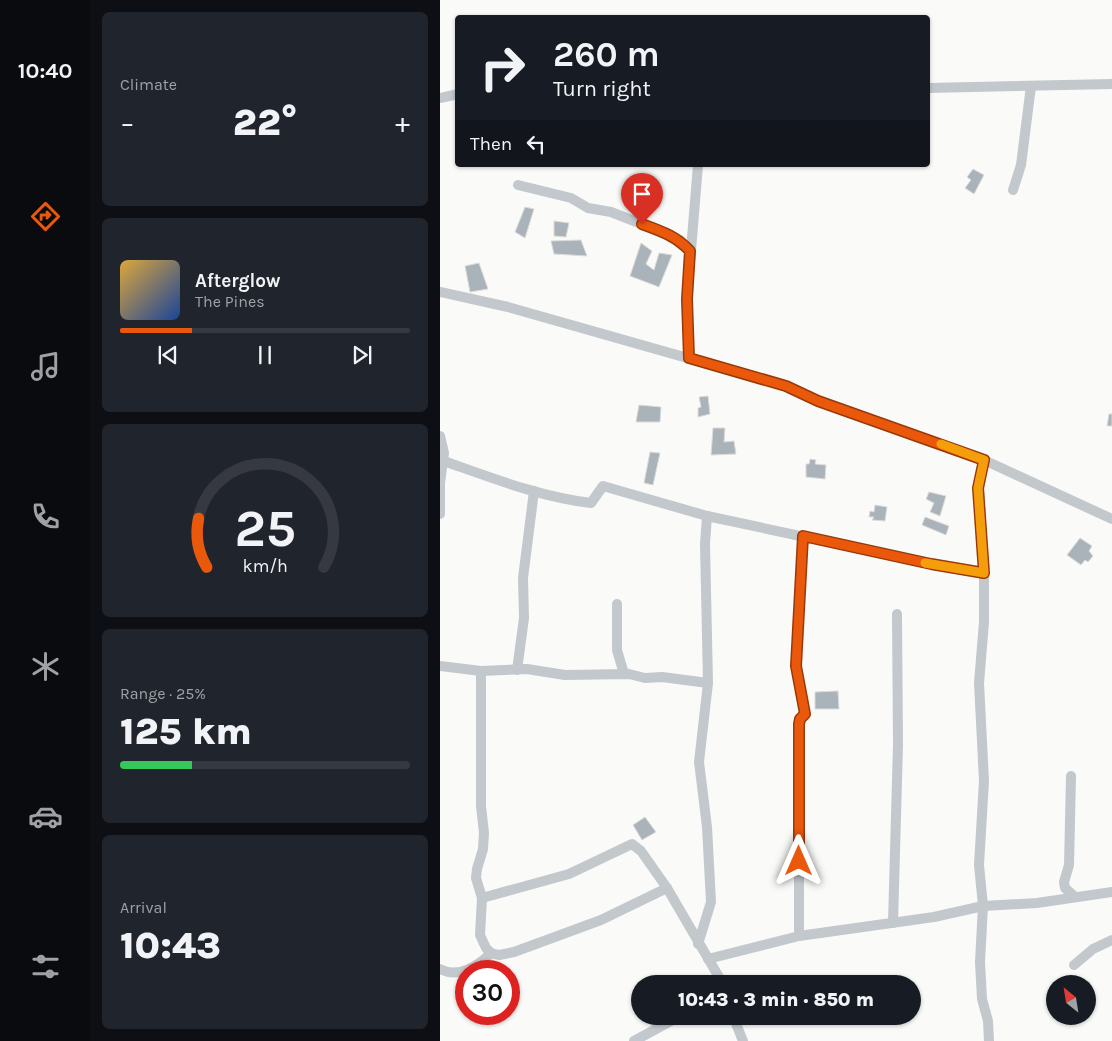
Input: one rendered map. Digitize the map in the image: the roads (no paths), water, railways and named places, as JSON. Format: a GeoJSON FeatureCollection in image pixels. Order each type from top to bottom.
{"type":"FeatureCollection","features":[{"type":"Feature","properties":{"kind":"street"},"geometry":{"type":"LineString","coordinates":[[930,88],[1112,84]]}},
{"type":"Feature","properties":{"kind":"street"},"geometry":{"type":"LineString","coordinates":[[1013,190],[1021,166],[1031,86]]}},
{"type":"Feature","properties":{"kind":"street"},"geometry":{"type":"LineString","coordinates":[[440,98],[455,95]]}},
{"type":"Feature","properties":{"kind":"street"},"geometry":{"type":"LineString","coordinates":[[689,358],[687,299],[698,167]]}},
{"type":"Feature","properties":{"kind":"street"},"geometry":{"type":"LineString","coordinates":[[518,185],[571,198],[588,208],[611,212],[672,236],[680,240],[690,251]]}},
{"type":"Feature","properties":{"kind":"street"},"geometry":{"type":"LineString","coordinates":[[440,292],[517,310],[786,386],[818,401],[984,460],[1112,519]]}},
{"type":"Feature","properties":{"kind":"street"},"geometry":{"type":"LineString","coordinates":[[440,436],[444,461],[440,483],[440,514]]}},
{"type":"Feature","properties":{"kind":"street"},"geometry":{"type":"LineString","coordinates":[[984,460],[978,488],[984,573],[984,622],[979,677],[984,771],[979,865],[983,906],[980,962],[982,999],[988,1021],[990,1041]]}},
{"type":"Feature","properties":{"kind":"street"},"geometry":{"type":"LineString","coordinates":[[444,461],[565,500],[591,502],[603,486],[707,516],[931,564],[984,573]]}},
{"type":"Feature","properties":{"kind":"street"},"geometry":{"type":"LineString","coordinates":[[517,670],[524,618],[522,578],[534,491]]}},
{"type":"Feature","properties":{"kind":"street"},"geometry":{"type":"LineString","coordinates":[[698,944],[711,902],[707,826],[699,762],[708,683],[705,544],[707,516]]}},
{"type":"Feature","properties":{"kind":"street"},"geometry":{"type":"LineString","coordinates":[[799,936],[799,724],[800,719],[805,714],[796,666],[803,536]]}},
{"type":"Feature","properties":{"kind":"street"},"geometry":{"type":"LineString","coordinates":[[617,604],[617,650],[624,674]]}},
{"type":"Feature","properties":{"kind":"street"},"geometry":{"type":"LineString","coordinates":[[893,922],[898,745],[897,614]]}},
{"type":"Feature","properties":{"kind":"street"},"geometry":{"type":"LineString","coordinates":[[440,666],[481,671],[517,670],[565,675],[624,674],[708,683]]}},
{"type":"Feature","properties":{"kind":"street"},"geometry":{"type":"LineString","coordinates":[[481,671],[481,806],[484,833],[483,849],[476,878],[482,898],[480,935],[491,953],[499,955],[514,952],[594,922],[667,888]]}},
{"type":"Feature","properties":{"kind":"street"},"geometry":{"type":"LineString","coordinates":[[1070,776],[1069,866],[1064,882],[1065,888],[1074,896]]}},
{"type":"Feature","properties":{"kind":"street"},"geometry":{"type":"LineString","coordinates":[[482,898],[569,874],[632,844],[641,851],[667,888],[718,975]]}},
{"type":"Feature","properties":{"kind":"street"},"geometry":{"type":"LineString","coordinates":[[708,959],[799,936],[983,906],[1037,903],[1074,896],[1112,892]]}},
{"type":"Feature","properties":{"kind":"street"},"geometry":{"type":"LineString","coordinates":[[1074,964],[1093,949],[1112,940]]}},
{"type":"Feature","properties":{"kind":"street"},"geometry":{"type":"LineString","coordinates":[[440,969],[446,972],[460,972],[479,965],[491,953]]}},
{"type":"Feature","properties":{"kind":"street"},"geometry":{"type":"LineString","coordinates":[[634,1041],[663,1025]]}},
{"type":"Feature","properties":{"kind":"street"},"geometry":{"type":"LineString","coordinates":[[737,1025],[743,1041]]}}]}
